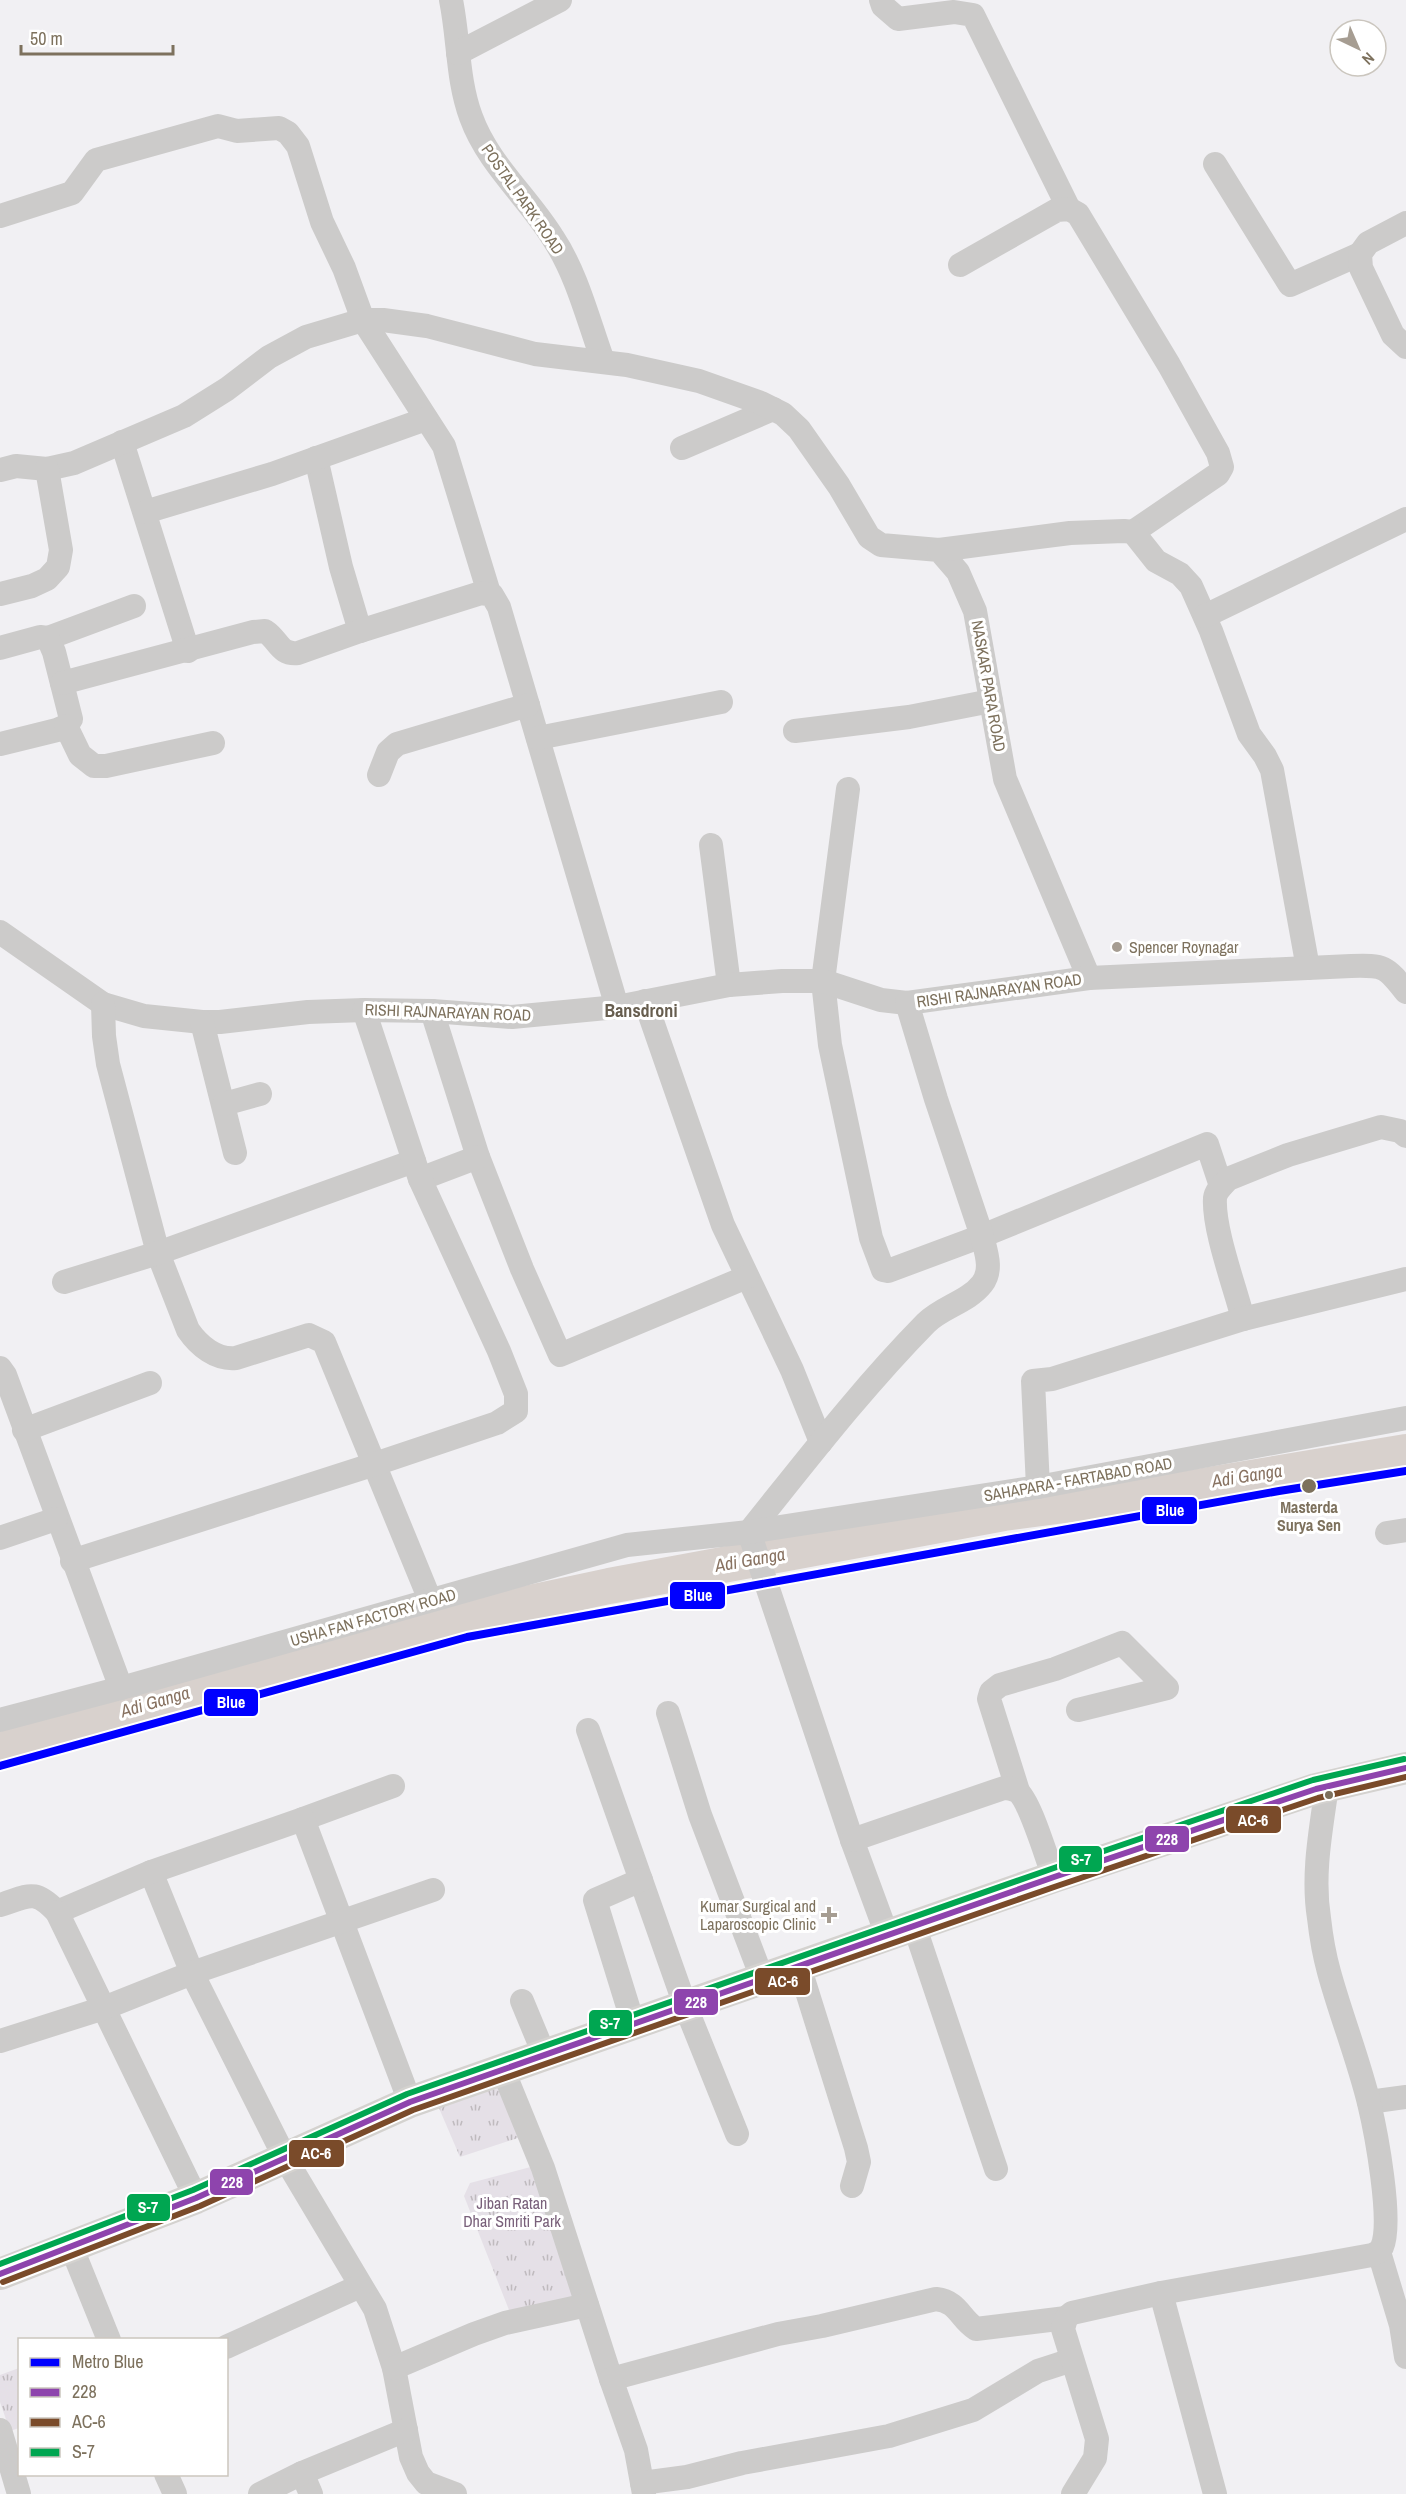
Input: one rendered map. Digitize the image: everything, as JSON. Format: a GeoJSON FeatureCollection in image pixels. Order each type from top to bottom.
{"type":"FeatureCollection","features":[{"type":"Feature","properties":{"kind":"main road"},"geometry":{"type":"LineString","coordinates":[[0,2274],[196,2198],[410,2102],[1054,1877],[1327,1786],[1406,1768]]}},
{"type":"Feature","properties":{"kind":"street","name":"POSTAL PARK ROAD"},"geometry":{"type":"LineString","coordinates":[[451,0],[459,71],[471,118],[500,170],[543,223],[562,252],[603,361]]}},
{"type":"Feature","properties":{"kind":"street"},"geometry":{"type":"LineString","coordinates":[[458,52],[560,0]]}},
{"type":"Feature","properties":{"kind":"street"},"geometry":{"type":"LineString","coordinates":[[881,0],[883,6],[898,19],[954,12],[973,15],[1069,209]]}},
{"type":"Feature","properties":{"kind":"street"},"geometry":{"type":"LineString","coordinates":[[0,216],[72,193],[96,160],[218,126],[237,131],[279,128],[288,133],[298,146],[322,222],[344,268],[363,320],[444,446],[489,593],[499,607],[617,1007]]}},
{"type":"Feature","properties":{"kind":"street"},"geometry":{"type":"LineString","coordinates":[[1215,164],[1290,285],[1360,254],[1368,243],[1406,223]]}},
{"type":"Feature","properties":{"kind":"street"},"geometry":{"type":"LineString","coordinates":[[0,470],[16,466],[47,469],[74,463],[184,416],[227,389],[269,357],[306,337],[363,320],[426,326],[535,354],[603,361],[699,381],[773,409],[783,414],[799,429],[839,486],[869,537],[881,545],[939,550],[1070,533],[1134,532],[1218,474],[1222,466],[1218,453],[1169,365],[1078,214],[1069,209],[1057,210],[960,265]]}},
{"type":"Feature","properties":{"kind":"street"},"geometry":{"type":"LineString","coordinates":[[1360,254],[1361,268],[1393,335],[1406,347]]}},
{"type":"Feature","properties":{"kind":"street"},"geometry":{"type":"LineString","coordinates":[[682,448],[773,409]]}},
{"type":"Feature","properties":{"kind":"street"},"geometry":{"type":"LineString","coordinates":[[145,512],[316,458],[426,419]]}},
{"type":"Feature","properties":{"kind":"street"},"geometry":{"type":"LineString","coordinates":[[122,442],[188,651]]}},
{"type":"Feature","properties":{"kind":"street"},"geometry":{"type":"LineString","coordinates":[[316,458],[341,567],[360,630]]}},
{"type":"Feature","properties":{"kind":"street"},"geometry":{"type":"LineString","coordinates":[[0,594],[47,579],[58,567],[61,550],[47,469]]}},
{"type":"Feature","properties":{"kind":"street"},"geometry":{"type":"LineString","coordinates":[[1205,616],[1406,519]]}},
{"type":"Feature","properties":{"kind":"street"},"geometry":{"type":"LineString","coordinates":[[1134,532],[1155,561],[1180,574],[1191,585],[1205,616],[1249,734],[1272,770],[1308,968]]}},
{"type":"Feature","properties":{"kind":"street","name":"NASKAR PARA ROAD"},"geometry":{"type":"LineString","coordinates":[[939,550],[958,572],[975,611],[1005,779],[1089,978]]}},
{"type":"Feature","properties":{"kind":"street"},"geometry":{"type":"LineString","coordinates":[[62,683],[265,631],[271,635],[280,650],[289,654],[298,653],[360,630],[481,593],[489,593]]}},
{"type":"Feature","properties":{"kind":"street"},"geometry":{"type":"LineString","coordinates":[[0,648],[40,637],[48,638],[134,606]]}},
{"type":"Feature","properties":{"kind":"street"},"geometry":{"type":"LineString","coordinates":[[0,744],[66,726],[71,719],[54,652],[48,638]]}},
{"type":"Feature","properties":{"kind":"street"},"geometry":{"type":"LineString","coordinates":[[795,730],[909,717],[991,701]]}},
{"type":"Feature","properties":{"kind":"street"},"geometry":{"type":"LineString","coordinates":[[538,738],[721,702]]}},
{"type":"Feature","properties":{"kind":"street"},"geometry":{"type":"LineString","coordinates":[[379,775],[388,752],[397,744],[528,705]]}},
{"type":"Feature","properties":{"kind":"street"},"geometry":{"type":"LineString","coordinates":[[66,726],[80,755],[94,766],[106,766],[213,743]]}},
{"type":"Feature","properties":{"kind":"street"},"geometry":{"type":"LineString","coordinates":[[848,789],[823,981],[830,1045],[871,1238],[883,1270],[888,1271],[982,1236],[1207,1144],[1221,1186]]}},
{"type":"Feature","properties":{"kind":"street"},"geometry":{"type":"LineString","coordinates":[[711,845],[729,985]]}},
{"type":"Feature","properties":{"kind":"street","name":"RISHI RAJNARAYAN ROAD"},"geometry":{"type":"LineString","coordinates":[[0,932],[104,1004],[144,1016],[202,1022],[308,1012],[364,1010],[432,1011],[512,1017],[617,1007],[729,985],[782,981],[823,981],[881,1000],[907,1003],[1089,978],[1371,966],[1398,970],[1406,992]]}},
{"type":"Feature","properties":{"kind":"street"},"geometry":{"type":"LineString","coordinates":[[645,1001],[723,1225],[792,1370],[821,1442]]}},
{"type":"Feature","properties":{"kind":"street"},"geometry":{"type":"LineString","coordinates":[[907,1003],[936,1099],[982,1236],[988,1274],[982,1284],[972,1293],[945,1308],[928,1321],[821,1442],[749,1532],[852,1840],[901,1930],[996,2169]]}},
{"type":"Feature","properties":{"kind":"street"},"geometry":{"type":"LineString","coordinates":[[104,1004],[104,1036],[108,1064],[158,1253],[188,1330],[194,1339],[216,1357],[225,1359],[236,1358],[309,1335],[324,1342],[430,1600]]}},
{"type":"Feature","properties":{"kind":"street"},"geometry":{"type":"LineString","coordinates":[[72,1561],[497,1423],[516,1411],[518,1403],[499,1351],[417,1170],[364,1010]]}},
{"type":"Feature","properties":{"kind":"street"},"geometry":{"type":"LineString","coordinates":[[432,1011],[478,1156],[522,1269],[560,1355],[747,1277]]}},
{"type":"Feature","properties":{"kind":"street"},"geometry":{"type":"LineString","coordinates":[[202,1022],[235,1153]]}},
{"type":"Feature","properties":{"kind":"street"},"geometry":{"type":"LineString","coordinates":[[224,1104],[260,1094]]}},
{"type":"Feature","properties":{"kind":"street"},"geometry":{"type":"LineString","coordinates":[[1243,1318],[1217,1221],[1215,1196],[1221,1186],[1228,1179],[1288,1155],[1381,1127],[1400,1131],[1406,1136]]}},
{"type":"Feature","properties":{"kind":"street"},"geometry":{"type":"LineString","coordinates":[[64,1282],[417,1170],[478,1156]]}},
{"type":"Feature","properties":{"kind":"street"},"geometry":{"type":"LineString","coordinates":[[1038,1487],[1033,1381],[1052,1378],[1243,1318],[1406,1279]]}},
{"type":"Feature","properties":{"kind":"street"},"geometry":{"type":"LineString","coordinates":[[0,1368],[5,1375],[56,1519],[121,1688]]}},
{"type":"Feature","properties":{"kind":"street"},"geometry":{"type":"LineString","coordinates":[[24,1430],[150,1383]]}},
{"type":"Feature","properties":{"kind":"street","name":"SAHAPARA - FARTABAD ROAD"},"geometry":{"type":"LineString","coordinates":[[749,1532],[1038,1487],[1406,1418]]}},
{"type":"Feature","properties":{"kind":"street"},"geometry":{"type":"LineString","coordinates":[[0,1538],[56,1519]]}},
{"type":"Feature","properties":{"kind":"street","name":"USHA FAN FACTORY ROAD"},"geometry":{"type":"LineString","coordinates":[[0,1720],[627,1545],[749,1532]]}},
{"type":"Feature","properties":{"kind":"street"},"geometry":{"type":"LineString","coordinates":[[1054,1877],[1027,1804],[1018,1791],[989,1699],[991,1692],[1000,1685],[1055,1669],[1122,1643],[1167,1688],[1078,1710]]}},
{"type":"Feature","properties":{"kind":"street"},"geometry":{"type":"LineString","coordinates":[[668,1713],[700,1815],[762,1978]]}},
{"type":"Feature","properties":{"kind":"street"},"geometry":{"type":"LineString","coordinates":[[588,1730],[685,2005],[737,2134]]}},
{"type":"Feature","properties":{"kind":"street"},"geometry":{"type":"LineString","coordinates":[[57,1912],[151,1872],[393,1786]]}},
{"type":"Feature","properties":{"kind":"street"},"geometry":{"type":"LineString","coordinates":[[611,2379],[778,2334],[936,2299],[954,2304],[969,2324],[976,2329],[1066,2318],[1082,2309],[1379,2252],[1383,2246],[1386,2228],[1385,2204],[1369,2102],[1329,1971],[1318,1916],[1317,1858],[1327,1786]]}},
{"type":"Feature","properties":{"kind":"street"},"geometry":{"type":"LineString","coordinates":[[852,1840],[1004,1788],[1018,1791]]}},
{"type":"Feature","properties":{"kind":"street"},"geometry":{"type":"LineString","coordinates":[[303,1819],[410,2102]]}},
{"type":"Feature","properties":{"kind":"street"},"geometry":{"type":"LineString","coordinates":[[151,1872],[192,1973],[285,2158],[375,2309],[394,2368],[411,2457],[418,2473],[426,2483],[455,2494]]}},
{"type":"Feature","properties":{"kind":"street"},"geometry":{"type":"LineString","coordinates":[[633,2023],[595,1899],[641,1880]]}},
{"type":"Feature","properties":{"kind":"street"},"geometry":{"type":"LineString","coordinates":[[0,2041],[104,2008],[192,1973],[433,1890]]}},
{"type":"Feature","properties":{"kind":"street"},"geometry":{"type":"LineString","coordinates":[[0,1905],[35,1895],[44,1898],[57,1912],[196,2198]]}},
{"type":"Feature","properties":{"kind":"street"},"geometry":{"type":"LineString","coordinates":[[799,1966],[856,2148],[859,2162],[852,2186]]}},
{"type":"Feature","properties":{"kind":"street"},"geometry":{"type":"LineString","coordinates":[[522,2001],[544,2054]]}},
{"type":"Feature","properties":{"kind":"street"},"geometry":{"type":"LineString","coordinates":[[503,2070],[543,2168],[636,2450],[643,2489],[742,2463],[889,2436],[973,2410],[1038,2371],[1072,2360]]}},
{"type":"Feature","properties":{"kind":"street"},"geometry":{"type":"LineString","coordinates":[[1369,2102],[1406,2097]]}},
{"type":"Feature","properties":{"kind":"street"},"geometry":{"type":"LineString","coordinates":[[71,2246],[108,2338]]}},
{"type":"Feature","properties":{"kind":"street"},"geometry":{"type":"LineString","coordinates":[[1379,2252],[1401,2325],[1406,2357]]}},
{"type":"Feature","properties":{"kind":"street"},"geometry":{"type":"LineString","coordinates":[[228,2346],[360,2286]]}},
{"type":"Feature","properties":{"kind":"street"},"geometry":{"type":"LineString","coordinates":[[1161,2293],[1215,2494]]}},
{"type":"Feature","properties":{"kind":"street"},"geometry":{"type":"LineString","coordinates":[[394,2368],[505,2323],[587,2305]]}},
{"type":"Feature","properties":{"kind":"street"},"geometry":{"type":"LineString","coordinates":[[1066,2318],[1063,2329],[1097,2439],[1095,2458],[1073,2494]]}},
{"type":"Feature","properties":{"kind":"street"},"geometry":{"type":"LineString","coordinates":[[0,2430],[19,2494]]}},
{"type":"Feature","properties":{"kind":"street"},"geometry":{"type":"LineString","coordinates":[[260,2494],[306,2483],[406,2430]]}},
{"type":"Feature","properties":{"kind":"street"},"geometry":{"type":"LineString","coordinates":[[166,2476],[175,2494]]}},
{"type":"Feature","properties":{"kind":"green space"},"geometry":{"type":"Polygon","coordinates":[[[504,2083],[524,2136],[460,2157],[439,2108],[504,2083]]]}},
{"type":"Feature","properties":{"kind":"green space","name":"Jiban Ratan Dhar Smriti Park"},"geometry":{"type":"Polygon","coordinates":[[[538,2165],[578,2299],[511,2315],[464,2196],[470,2183],[538,2165]]]}},
{"type":"Feature","properties":{"kind":"green space"},"geometry":{"type":"Polygon","coordinates":[[[18,2368],[18,2428],[10,2431],[0,2402],[0,2375],[18,2368]]]}},
{"type":"Feature","properties":{"kind":"waterway","name":"Adi Ganga"},"geometry":{"type":"LineString","coordinates":[[0,1745],[243,1680],[450,1620],[609,1586],[1004,1513],[1191,1488],[1406,1452]]}},
{"type":"Feature","properties":{"kind":"metro line","name":"Blue"},"geometry":{"type":"LineString","coordinates":[[0,1766],[467,1637],[1279,1491],[1406,1471]]}},
{"type":"Feature","properties":{"kind":"transit line","name":"S-7"},"geometry":{"type":"LineString","coordinates":[[0,2264],[193,2190],[407,2094],[1313,1780],[1404,1759]]}},
{"type":"Feature","properties":{"kind":"transit line","name":"228"},"geometry":{"type":"LineString","coordinates":[[0,2274],[196,2198],[410,2102],[1054,1877],[1316,1789],[1406,1768]]}},
{"type":"Feature","properties":{"kind":"transit line","name":"AC-6"},"geometry":{"type":"LineString","coordinates":[[3,2282],[200,2206],[413,2110],[1057,1886],[1318,1798],[1406,1777]]}},
{"type":"Feature","properties":{"kind":"place","name":"Spencer Roynagar"},"geometry":{"type":"Point","coordinates":[1117,947]}},
{"type":"Feature","properties":{"kind":"place","name":"Masterda Surya Sen"},"geometry":{"type":"Point","coordinates":[1309,1486]}},
{"type":"Feature","properties":{"kind":"place","name":"Kumar Surgical and Laparoscopic Clinic"},"geometry":{"type":"Point","coordinates":[829,1915]}},
{"type":"Feature","properties":{"kind":"district","name":"Bansdroni"},"geometry":{"type":"Point","coordinates":[641,1011]}}]}
